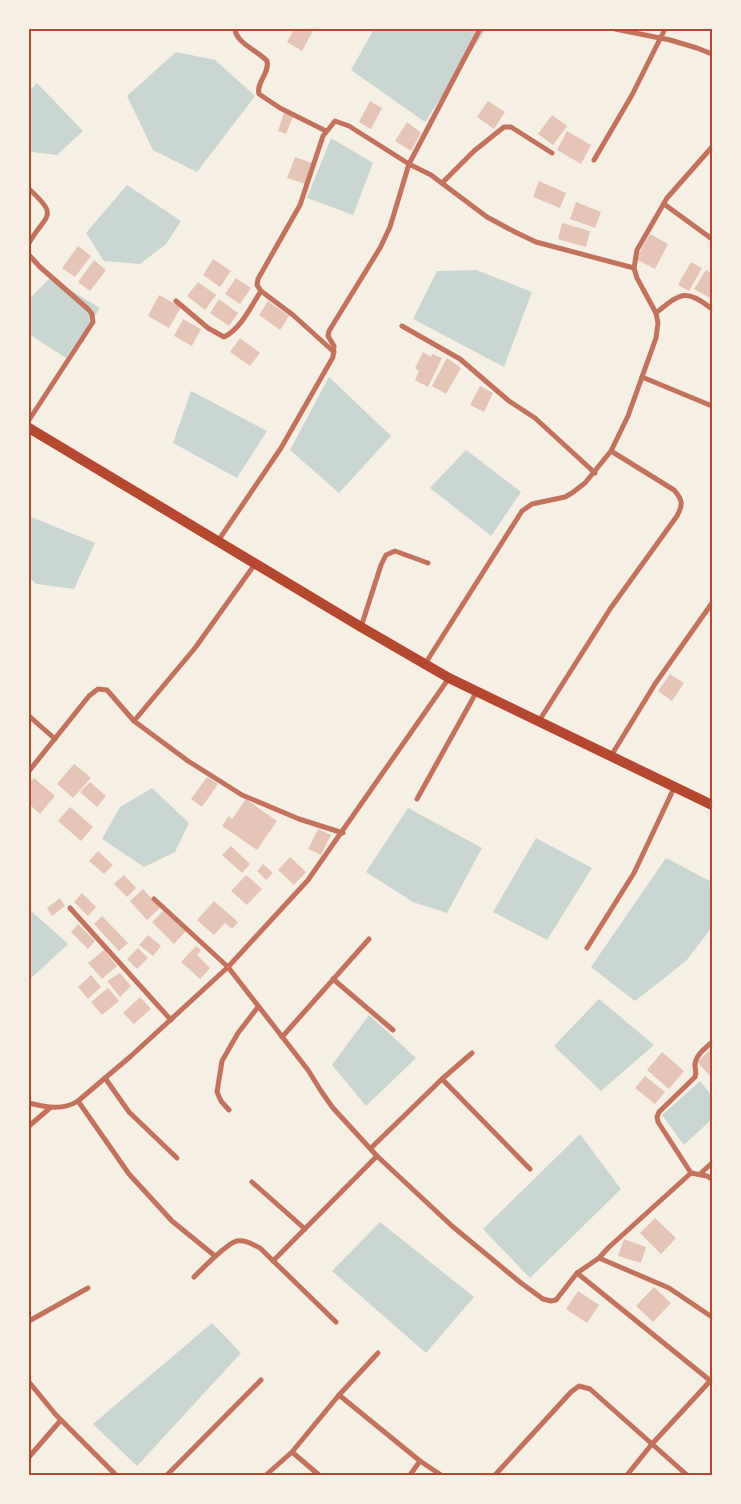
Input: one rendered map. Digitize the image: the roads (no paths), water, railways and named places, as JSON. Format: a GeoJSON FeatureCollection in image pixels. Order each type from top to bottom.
{"type":"FeatureCollection","features":[{"type":"Feature","properties":{"kind":"main road"},"geometry":{"type":"LineString","coordinates":[[29,428],[449,678],[712,805]]}},
{"type":"Feature","properties":{"kind":"street"},"geometry":{"type":"LineString","coordinates":[[235,29],[235,34],[240,39],[267,61],[268,66],[258,90],[259,94],[280,108],[326,131]]}},
{"type":"Feature","properties":{"kind":"street"},"geometry":{"type":"LineString","coordinates":[[218,541],[280,448],[333,357],[334,346],[328,336],[329,331],[380,248],[390,227],[409,164],[480,29]]}},
{"type":"Feature","properties":{"kind":"street"},"geometry":{"type":"LineString","coordinates":[[615,29],[697,48],[712,54]]}},
{"type":"Feature","properties":{"kind":"street"},"geometry":{"type":"LineString","coordinates":[[594,160],[632,95],[665,29]]}},
{"type":"Feature","properties":{"kind":"street"},"geometry":{"type":"LineString","coordinates":[[334,352],[292,314],[261,291],[257,285],[258,279],[300,205],[323,136],[335,121],[349,126],[409,164],[431,175],[487,217],[536,242],[634,268]]}},
{"type":"Feature","properties":{"kind":"street"},"geometry":{"type":"LineString","coordinates":[[442,183],[474,151],[504,126],[511,127],[552,154]]}},
{"type":"Feature","properties":{"kind":"street"},"geometry":{"type":"LineString","coordinates":[[425,664],[522,511],[532,504],[565,497],[572,493],[585,484],[611,451],[628,416],[656,338],[658,323],[656,312],[637,278],[634,268],[636,250],[664,204],[712,147]]}},
{"type":"Feature","properties":{"kind":"street"},"geometry":{"type":"LineString","coordinates":[[29,189],[48,208],[48,214],[46,220],[29,243]]}},
{"type":"Feature","properties":{"kind":"street"},"geometry":{"type":"LineString","coordinates":[[664,204],[712,239]]}},
{"type":"Feature","properties":{"kind":"street"},"geometry":{"type":"LineString","coordinates":[[29,255],[88,309],[92,314],[93,322],[29,420]]}},
{"type":"Feature","properties":{"kind":"street"},"geometry":{"type":"LineString","coordinates":[[176,301],[208,328],[224,337],[231,334],[237,327],[261,291]]}},
{"type":"Feature","properties":{"kind":"street"},"geometry":{"type":"LineString","coordinates":[[656,312],[684,294],[712,309]]}},
{"type":"Feature","properties":{"kind":"street"},"geometry":{"type":"LineString","coordinates":[[402,326],[460,359],[509,401],[535,418],[595,473]]}},
{"type":"Feature","properties":{"kind":"street"},"geometry":{"type":"LineString","coordinates":[[642,377],[712,406]]}},
{"type":"Feature","properties":{"kind":"street"},"geometry":{"type":"LineString","coordinates":[[539,722],[610,609],[677,516],[682,506],[681,498],[674,490],[611,451]]}},
{"type":"Feature","properties":{"kind":"street"},"geometry":{"type":"LineString","coordinates":[[361,627],[386,555],[395,551],[428,563]]}},
{"type":"Feature","properties":{"kind":"street"},"geometry":{"type":"LineString","coordinates":[[134,721],[195,648],[255,564]]}},
{"type":"Feature","properties":{"kind":"street"},"geometry":{"type":"LineString","coordinates":[[610,756],[655,684],[712,604]]}},
{"type":"Feature","properties":{"kind":"street"},"geometry":{"type":"LineString","coordinates":[[29,1103],[50,1108],[71,1105],[78,1101],[171,1020],[228,967],[308,880],[449,678]]}},
{"type":"Feature","properties":{"kind":"street"},"geometry":{"type":"LineString","coordinates":[[29,771],[89,696],[98,689],[107,690],[134,721],[188,761],[242,795],[299,819],[342,832]]}},
{"type":"Feature","properties":{"kind":"street"},"geometry":{"type":"LineString","coordinates":[[417,799],[477,691]]}},
{"type":"Feature","properties":{"kind":"street"},"geometry":{"type":"LineString","coordinates":[[29,716],[55,738]]}},
{"type":"Feature","properties":{"kind":"street"},"geometry":{"type":"LineString","coordinates":[[587,948],[634,873],[674,788]]}},
{"type":"Feature","properties":{"kind":"street"},"geometry":{"type":"LineString","coordinates":[[154,898],[228,967],[308,1070],[333,1108],[377,1156],[452,1226],[543,1299],[556,1300],[577,1273],[599,1258],[692,1173],[712,1179]]}},
{"type":"Feature","properties":{"kind":"street"},"geometry":{"type":"LineString","coordinates":[[70,908],[171,1020]]}},
{"type":"Feature","properties":{"kind":"street"},"geometry":{"type":"LineString","coordinates":[[282,1036],[369,939]]}},
{"type":"Feature","properties":{"kind":"street"},"geometry":{"type":"LineString","coordinates":[[333,979],[393,1030]]}},
{"type":"Feature","properties":{"kind":"street"},"geometry":{"type":"LineString","coordinates":[[229,1110],[221,1101],[217,1092],[222,1061],[238,1033],[258,1007]]}},
{"type":"Feature","properties":{"kind":"street"},"geometry":{"type":"LineString","coordinates":[[692,1173],[657,1117],[659,1112],[695,1077],[695,1063],[712,1042]]}},
{"type":"Feature","properties":{"kind":"street"},"geometry":{"type":"LineString","coordinates":[[371,1148],[442,1079],[472,1053]]}},
{"type":"Feature","properties":{"kind":"street"},"geometry":{"type":"LineString","coordinates":[[105,1078],[129,1112],[177,1158]]}},
{"type":"Feature","properties":{"kind":"street"},"geometry":{"type":"LineString","coordinates":[[442,1079],[530,1169]]}},
{"type":"Feature","properties":{"kind":"street"},"geometry":{"type":"LineString","coordinates":[[78,1101],[129,1174],[172,1221],[216,1256]]}},
{"type":"Feature","properties":{"kind":"street"},"geometry":{"type":"LineString","coordinates":[[29,1126],[50,1108]]}},
{"type":"Feature","properties":{"kind":"street"},"geometry":{"type":"LineString","coordinates":[[273,1261],[377,1156]]}},
{"type":"Feature","properties":{"kind":"street"},"geometry":{"type":"LineString","coordinates":[[700,1174],[712,1163]]}},
{"type":"Feature","properties":{"kind":"street"},"geometry":{"type":"LineString","coordinates":[[252,1182],[305,1229]]}},
{"type":"Feature","properties":{"kind":"street"},"geometry":{"type":"LineString","coordinates":[[194,1277],[235,1241],[246,1241],[260,1248],[336,1322]]}},
{"type":"Feature","properties":{"kind":"street"},"geometry":{"type":"LineString","coordinates":[[599,1258],[669,1288],[712,1317]]}},
{"type":"Feature","properties":{"kind":"street"},"geometry":{"type":"LineString","coordinates":[[577,1273],[712,1380],[652,1444],[627,1475]]}},
{"type":"Feature","properties":{"kind":"street"},"geometry":{"type":"LineString","coordinates":[[29,1321],[88,1288]]}},
{"type":"Feature","properties":{"kind":"street"},"geometry":{"type":"LineString","coordinates":[[266,1475],[292,1452],[339,1395],[378,1353]]}},
{"type":"Feature","properties":{"kind":"street"},"geometry":{"type":"LineString","coordinates":[[167,1475],[261,1380]]}},
{"type":"Feature","properties":{"kind":"street"},"geometry":{"type":"LineString","coordinates":[[29,1382],[61,1420],[116,1475]]}},
{"type":"Feature","properties":{"kind":"street"},"geometry":{"type":"LineString","coordinates":[[495,1475],[571,1392],[579,1386],[590,1389],[687,1475]]}},
{"type":"Feature","properties":{"kind":"street"},"geometry":{"type":"LineString","coordinates":[[339,1395],[440,1475]]}},
{"type":"Feature","properties":{"kind":"street"},"geometry":{"type":"LineString","coordinates":[[29,1457],[61,1420]]}},
{"type":"Feature","properties":{"kind":"street"},"geometry":{"type":"LineString","coordinates":[[292,1452],[319,1475]]}},
{"type":"Feature","properties":{"kind":"street"},"geometry":{"type":"LineString","coordinates":[[410,1475],[420,1461]]}}]}
